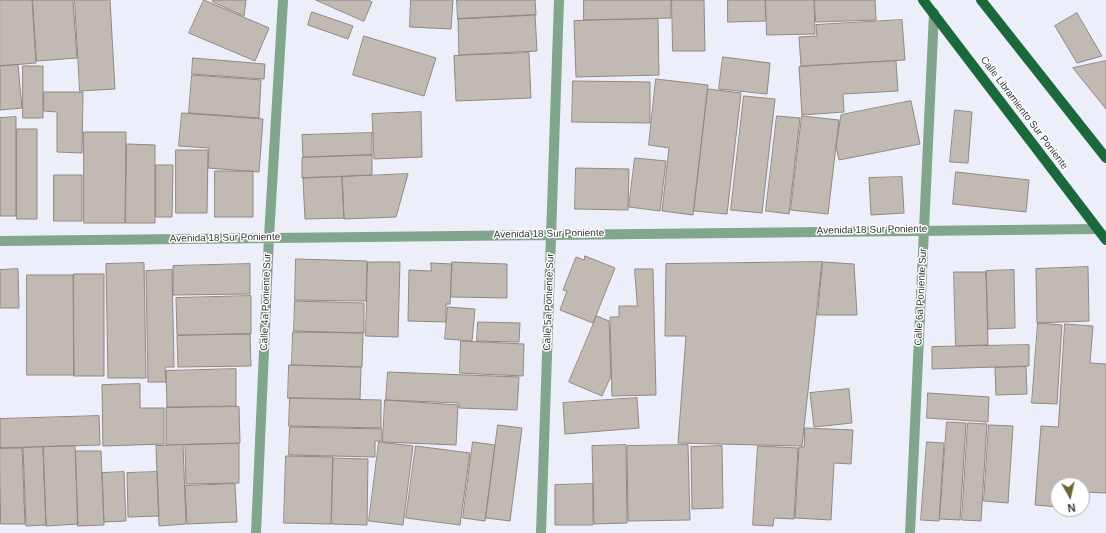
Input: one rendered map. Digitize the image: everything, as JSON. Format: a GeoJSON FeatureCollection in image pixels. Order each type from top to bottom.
{"type":"FeatureCollection","features":[{"type":"Feature","properties":{"kind":"main road","name":"Calle Libramiento Sur Poniente"},"geometry":{"type":"LineString","coordinates":[[923,0],[1106,240]]}},
{"type":"Feature","properties":{"kind":"main road"},"geometry":{"type":"LineString","coordinates":[[981,0],[1106,158]]}},
{"type":"Feature","properties":{"kind":"street","name":"Calle 4a Poniente Sur"},"geometry":{"type":"LineString","coordinates":[[256,533],[269,238],[282,0]]}},
{"type":"Feature","properties":{"kind":"street","name":"Calle 5a Poniente Sur"},"geometry":{"type":"LineString","coordinates":[[541,533],[559,0]]}},
{"type":"Feature","properties":{"kind":"street","name":"Calle 6a Poniente Sur"},"geometry":{"type":"LineString","coordinates":[[910,533],[934,14]]}},
{"type":"Feature","properties":{"kind":"street","name":"Avenida 18 Sur Poniente"},"geometry":{"type":"LineString","coordinates":[[0,241],[1097,229]]}},
{"type":"Feature","properties":{"kind":"building"},"geometry":{"type":"Polygon","coordinates":[[[0,0],[32,0],[36,63],[0,66],[0,0]]]}},
{"type":"Feature","properties":{"kind":"building"},"geometry":{"type":"Polygon","coordinates":[[[33,0],[73,0],[77,58],[37,61],[33,0]]]}},
{"type":"Feature","properties":{"kind":"building"},"geometry":{"type":"Polygon","coordinates":[[[75,0],[110,0],[115,89],[80,91],[75,0]]]}},
{"type":"Feature","properties":{"kind":"building"},"geometry":{"type":"Polygon","coordinates":[[[204,0],[269,28],[255,61],[189,33],[204,0]]]}},
{"type":"Feature","properties":{"kind":"building"},"geometry":{"type":"Polygon","coordinates":[[[213,0],[246,0],[244,16],[213,2],[213,0]]]}},
{"type":"Feature","properties":{"kind":"building"},"geometry":{"type":"Polygon","coordinates":[[[316,0],[368,0],[372,2],[364,21],[316,0]]]}},
{"type":"Feature","properties":{"kind":"building"},"geometry":{"type":"Polygon","coordinates":[[[411,0],[453,0],[451,29],[410,27],[411,0]]]}},
{"type":"Feature","properties":{"kind":"building"},"geometry":{"type":"Polygon","coordinates":[[[457,0],[535,0],[536,15],[458,19],[457,0]]]}},
{"type":"Feature","properties":{"kind":"building"},"geometry":{"type":"Polygon","coordinates":[[[584,0],[671,0],[671,18],[584,20],[584,0]]]}},
{"type":"Feature","properties":{"kind":"building"},"geometry":{"type":"Polygon","coordinates":[[[672,0],[704,0],[705,51],[673,51],[672,0]]]}},
{"type":"Feature","properties":{"kind":"building"},"geometry":{"type":"Polygon","coordinates":[[[728,0],[765,0],[766,21],[728,22],[728,0]]]}},
{"type":"Feature","properties":{"kind":"building"},"geometry":{"type":"Polygon","coordinates":[[[766,0],[814,0],[815,34],[767,35],[766,0]]]}},
{"type":"Feature","properties":{"kind":"building"},"geometry":{"type":"Polygon","coordinates":[[[815,0],[875,0],[876,20],[816,22],[815,0]]]}},
{"type":"Feature","properties":{"kind":"building"},"geometry":{"type":"Polygon","coordinates":[[[312,12],[353,26],[348,39],[308,25],[312,12]]]}},
{"type":"Feature","properties":{"kind":"building"},"geometry":{"type":"Polygon","coordinates":[[[1077,13],[1102,56],[1077,63],[1055,26],[1077,13]]]}},
{"type":"Feature","properties":{"kind":"building"},"geometry":{"type":"Polygon","coordinates":[[[535,15],[537,51],[459,55],[458,19],[535,15]]]}},
{"type":"Feature","properties":{"kind":"building"},"geometry":{"type":"Polygon","coordinates":[[[658,19],[659,75],[576,77],[574,21],[658,19]]]}},
{"type":"Feature","properties":{"kind":"building"},"geometry":{"type":"Polygon","coordinates":[[[902,20],[905,60],[801,66],[799,37],[817,36],[816,25],[902,20]]]}},
{"type":"Feature","properties":{"kind":"building"},"geometry":{"type":"Polygon","coordinates":[[[364,36],[436,58],[424,96],[353,75],[364,36]]]}},
{"type":"Feature","properties":{"kind":"building"},"geometry":{"type":"Polygon","coordinates":[[[529,53],[531,98],[456,101],[454,56],[529,53]]]}},
{"type":"Feature","properties":{"kind":"building"},"geometry":{"type":"Polygon","coordinates":[[[723,57],[770,63],[767,94],[719,89],[723,57]]]}},
{"type":"Feature","properties":{"kind":"building"},"geometry":{"type":"Polygon","coordinates":[[[193,58],[265,64],[264,79],[192,74],[193,58]]]}},
{"type":"Feature","properties":{"kind":"building"},"geometry":{"type":"Polygon","coordinates":[[[896,61],[898,91],[843,94],[844,112],[802,115],[799,67],[896,61]]]}},
{"type":"Feature","properties":{"kind":"building"},"geometry":{"type":"Polygon","coordinates":[[[1106,61],[1106,109],[1073,68],[1106,61]]]}},
{"type":"Feature","properties":{"kind":"building"},"geometry":{"type":"Polygon","coordinates":[[[18,65],[22,108],[0,110],[0,66],[18,65]]]}},
{"type":"Feature","properties":{"kind":"building"},"geometry":{"type":"Polygon","coordinates":[[[23,66],[43,66],[43,118],[23,118],[23,66]]]}},
{"type":"Feature","properties":{"kind":"building"},"geometry":{"type":"Polygon","coordinates":[[[192,75],[261,80],[259,118],[189,113],[192,75]]]}},
{"type":"Feature","properties":{"kind":"building"},"geometry":{"type":"Polygon","coordinates":[[[656,79],[708,85],[693,215],[662,211],[669,148],[649,145],[656,79]]]}},
{"type":"Feature","properties":{"kind":"building"},"geometry":{"type":"Polygon","coordinates":[[[573,81],[650,82],[650,123],[572,122],[573,81]]]}},
{"type":"Feature","properties":{"kind":"building"},"geometry":{"type":"Polygon","coordinates":[[[708,89],[741,93],[727,214],[694,211],[708,89]]]}},
{"type":"Feature","properties":{"kind":"building"},"geometry":{"type":"Polygon","coordinates":[[[44,92],[83,92],[82,153],[57,152],[57,112],[44,111],[44,92]]]}},
{"type":"Feature","properties":{"kind":"building"},"geometry":{"type":"Polygon","coordinates":[[[744,96],[775,99],[762,213],[731,210],[744,96]]]}},
{"type":"Feature","properties":{"kind":"building"},"geometry":{"type":"Polygon","coordinates":[[[911,101],[920,144],[839,160],[836,146],[841,115],[911,101]]]}},
{"type":"Feature","properties":{"kind":"building"},"geometry":{"type":"Polygon","coordinates":[[[955,110],[972,112],[968,163],[950,162],[955,110]]]}},
{"type":"Feature","properties":{"kind":"building"},"geometry":{"type":"Polygon","coordinates":[[[421,112],[422,157],[374,159],[372,114],[421,112]]]}},
{"type":"Feature","properties":{"kind":"building"},"geometry":{"type":"Polygon","coordinates":[[[182,113],[263,119],[259,172],[208,168],[209,148],[179,146],[182,113]]]}},
{"type":"Feature","properties":{"kind":"building"},"geometry":{"type":"Polygon","coordinates":[[[777,116],[800,118],[789,214],[766,211],[777,116]]]}},
{"type":"Feature","properties":{"kind":"building"},"geometry":{"type":"Polygon","coordinates":[[[802,116],[839,120],[828,214],[791,210],[802,116]]]}},
{"type":"Feature","properties":{"kind":"building"},"geometry":{"type":"Polygon","coordinates":[[[16,117],[16,216],[0,216],[0,118],[16,117]]]}},
{"type":"Feature","properties":{"kind":"building"},"geometry":{"type":"Polygon","coordinates":[[[17,129],[37,129],[37,219],[17,219],[17,129]]]}},
{"type":"Feature","properties":{"kind":"building"},"geometry":{"type":"Polygon","coordinates":[[[84,132],[126,132],[125,223],[84,223],[84,132]]]}},
{"type":"Feature","properties":{"kind":"building"},"geometry":{"type":"Polygon","coordinates":[[[372,133],[372,155],[303,157],[302,135],[372,133]]]}},
{"type":"Feature","properties":{"kind":"building"},"geometry":{"type":"Polygon","coordinates":[[[127,144],[155,145],[155,223],[126,223],[127,144]]]}},
{"type":"Feature","properties":{"kind":"building"},"geometry":{"type":"Polygon","coordinates":[[[176,150],[208,150],[207,213],[176,213],[176,150]]]}},
{"type":"Feature","properties":{"kind":"building"},"geometry":{"type":"Polygon","coordinates":[[[372,155],[372,175],[302,178],[302,158],[372,155]]]}},
{"type":"Feature","properties":{"kind":"building"},"geometry":{"type":"Polygon","coordinates":[[[635,158],[666,161],[660,211],[629,207],[635,158]]]}},
{"type":"Feature","properties":{"kind":"building"},"geometry":{"type":"Polygon","coordinates":[[[156,165],[173,165],[172,217],[156,217],[156,165]]]}},
{"type":"Feature","properties":{"kind":"building"},"geometry":{"type":"Polygon","coordinates":[[[576,168],[629,169],[628,210],[575,209],[576,168]]]}},
{"type":"Feature","properties":{"kind":"building"},"geometry":{"type":"Polygon","coordinates":[[[215,171],[253,171],[253,217],[215,217],[215,171]]]}},
{"type":"Feature","properties":{"kind":"building"},"geometry":{"type":"Polygon","coordinates":[[[956,172],[1029,180],[1026,212],[953,204],[956,172]]]}},
{"type":"Feature","properties":{"kind":"building"},"geometry":{"type":"Polygon","coordinates":[[[408,174],[396,217],[344,219],[342,177],[408,174]]]}},
{"type":"Feature","properties":{"kind":"building"},"geometry":{"type":"Polygon","coordinates":[[[54,175],[82,175],[82,221],[54,221],[54,175]]]}},
{"type":"Feature","properties":{"kind":"building"},"geometry":{"type":"Polygon","coordinates":[[[342,177],[344,218],[305,219],[303,178],[342,177]]]}},
{"type":"Feature","properties":{"kind":"building"},"geometry":{"type":"Polygon","coordinates":[[[902,177],[904,213],[871,215],[869,178],[902,177]]]}},
{"type":"Feature","properties":{"kind":"building"},"geometry":{"type":"Polygon","coordinates":[[[585,256],[615,268],[593,323],[560,310],[567,291],[563,290],[576,257],[584,260],[585,256]]]}},
{"type":"Feature","properties":{"kind":"building"},"geometry":{"type":"Polygon","coordinates":[[[296,259],[367,261],[366,301],[295,300],[296,259]]]}},
{"type":"Feature","properties":{"kind":"building"},"geometry":{"type":"Polygon","coordinates":[[[368,262],[400,262],[398,337],[366,336],[368,262]]]}},
{"type":"Feature","properties":{"kind":"building"},"geometry":{"type":"Polygon","coordinates":[[[452,262],[507,264],[507,298],[451,297],[452,262]]]}},
{"type":"Feature","properties":{"kind":"building"},"geometry":{"type":"Polygon","coordinates":[[[822,262],[802,446],[678,443],[686,336],[665,336],[666,264],[822,262]]]}},
{"type":"Feature","properties":{"kind":"building"},"geometry":{"type":"Polygon","coordinates":[[[823,262],[854,264],[857,315],[818,315],[823,262]]]}},
{"type":"Feature","properties":{"kind":"building"},"geometry":{"type":"Polygon","coordinates":[[[144,263],[146,378],[108,378],[106,264],[144,263]]]}},
{"type":"Feature","properties":{"kind":"building"},"geometry":{"type":"Polygon","coordinates":[[[431,263],[452,264],[450,304],[446,304],[446,322],[408,321],[409,270],[431,271],[431,263]]]}},
{"type":"Feature","properties":{"kind":"building"},"geometry":{"type":"Polygon","coordinates":[[[250,264],[250,294],[173,295],[173,266],[250,264]]]}},
{"type":"Feature","properties":{"kind":"building"},"geometry":{"type":"Polygon","coordinates":[[[1088,267],[1089,321],[1037,323],[1036,269],[1088,267]]]}},
{"type":"Feature","properties":{"kind":"building"},"geometry":{"type":"Polygon","coordinates":[[[18,269],[19,308],[0,308],[0,270],[18,269]]]}},
{"type":"Feature","properties":{"kind":"building"},"geometry":{"type":"Polygon","coordinates":[[[635,269],[653,269],[656,395],[612,396],[610,317],[619,317],[619,306],[637,306],[635,269]]]}},
{"type":"Feature","properties":{"kind":"building"},"geometry":{"type":"Polygon","coordinates":[[[172,270],[174,367],[165,367],[166,382],[148,382],[146,271],[172,270]]]}},
{"type":"Feature","properties":{"kind":"building"},"geometry":{"type":"Polygon","coordinates":[[[1014,270],[1015,328],[988,329],[986,271],[1014,270]]]}},
{"type":"Feature","properties":{"kind":"building"},"geometry":{"type":"Polygon","coordinates":[[[954,272],[986,272],[988,345],[956,346],[954,272]]]}},
{"type":"Feature","properties":{"kind":"building"},"geometry":{"type":"Polygon","coordinates":[[[74,274],[104,274],[104,376],[74,376],[74,274]]]}},
{"type":"Feature","properties":{"kind":"building"},"geometry":{"type":"Polygon","coordinates":[[[27,275],[73,275],[74,375],[27,375],[27,275]]]}},
{"type":"Feature","properties":{"kind":"building"},"geometry":{"type":"Polygon","coordinates":[[[251,296],[251,334],[177,335],[176,298],[251,296]]]}},
{"type":"Feature","properties":{"kind":"building"},"geometry":{"type":"Polygon","coordinates":[[[295,301],[364,303],[364,333],[294,331],[295,301]]]}},
{"type":"Feature","properties":{"kind":"building"},"geometry":{"type":"Polygon","coordinates":[[[448,307],[475,309],[472,341],[445,339],[448,307]]]}},
{"type":"Feature","properties":{"kind":"building"},"geometry":{"type":"Polygon","coordinates":[[[597,316],[609,321],[611,376],[602,396],[569,382],[597,316]]]}},
{"type":"Feature","properties":{"kind":"building"},"geometry":{"type":"Polygon","coordinates":[[[478,322],[520,323],[519,342],[477,341],[478,322]]]}},
{"type":"Feature","properties":{"kind":"building"},"geometry":{"type":"Polygon","coordinates":[[[1038,323],[1062,325],[1057,404],[1032,403],[1038,323]]]}},
{"type":"Feature","properties":{"kind":"building"},"geometry":{"type":"Polygon","coordinates":[[[1065,324],[1093,326],[1090,363],[1106,364],[1106,493],[1090,492],[1090,477],[1050,477],[1050,506],[1035,505],[1041,426],[1058,427],[1065,324]]]}},
{"type":"Feature","properties":{"kind":"building"},"geometry":{"type":"Polygon","coordinates":[[[293,332],[363,333],[362,367],[292,365],[293,332]]]}},
{"type":"Feature","properties":{"kind":"building"},"geometry":{"type":"Polygon","coordinates":[[[250,334],[251,366],[178,367],[177,336],[250,334]]]}},
{"type":"Feature","properties":{"kind":"building"},"geometry":{"type":"Polygon","coordinates":[[[461,341],[524,344],[523,376],[460,373],[461,341]]]}},
{"type":"Feature","properties":{"kind":"building"},"geometry":{"type":"Polygon","coordinates":[[[1029,345],[1029,366],[932,369],[932,347],[1029,345]]]}},
{"type":"Feature","properties":{"kind":"building"},"geometry":{"type":"Polygon","coordinates":[[[289,365],[361,367],[360,399],[288,398],[289,365]]]}},
{"type":"Feature","properties":{"kind":"building"},"geometry":{"type":"Polygon","coordinates":[[[1026,367],[1027,394],[996,395],[995,368],[1026,367]]]}},
{"type":"Feature","properties":{"kind":"building"},"geometry":{"type":"Polygon","coordinates":[[[236,369],[236,406],[167,407],[166,371],[236,369]]]}},
{"type":"Feature","properties":{"kind":"building"},"geometry":{"type":"Polygon","coordinates":[[[388,372],[519,377],[517,410],[459,408],[459,403],[386,400],[388,372]]]}},
{"type":"Feature","properties":{"kind":"building"},"geometry":{"type":"Polygon","coordinates":[[[140,384],[140,408],[164,408],[164,444],[103,446],[102,385],[140,384]]]}},
{"type":"Feature","properties":{"kind":"building"},"geometry":{"type":"Polygon","coordinates":[[[849,389],[852,423],[814,427],[810,393],[849,389]]]}},
{"type":"Feature","properties":{"kind":"building"},"geometry":{"type":"Polygon","coordinates":[[[928,393],[989,397],[988,422],[927,418],[928,393]]]}},
{"type":"Feature","properties":{"kind":"building"},"geometry":{"type":"Polygon","coordinates":[[[290,398],[381,400],[381,428],[289,426],[290,398]]]}},
{"type":"Feature","properties":{"kind":"building"},"geometry":{"type":"Polygon","coordinates":[[[637,398],[639,428],[565,434],[563,403],[637,398]]]}},
{"type":"Feature","properties":{"kind":"building"},"geometry":{"type":"Polygon","coordinates":[[[385,400],[458,405],[456,445],[383,442],[385,400]]]}},
{"type":"Feature","properties":{"kind":"building"},"geometry":{"type":"Polygon","coordinates":[[[239,407],[240,443],[166,445],[166,408],[239,407]]]}},
{"type":"Feature","properties":{"kind":"building"},"geometry":{"type":"Polygon","coordinates":[[[99,416],[100,445],[0,448],[0,419],[99,416]]]}},
{"type":"Feature","properties":{"kind":"building"},"geometry":{"type":"Polygon","coordinates":[[[947,422],[966,423],[960,520],[940,519],[947,422]]]}},
{"type":"Feature","properties":{"kind":"building"},"geometry":{"type":"Polygon","coordinates":[[[968,423],[987,424],[981,521],[962,520],[968,423]]]}},
{"type":"Feature","properties":{"kind":"building"},"geometry":{"type":"Polygon","coordinates":[[[498,425],[522,428],[510,521],[486,518],[498,425]]]}},
{"type":"Feature","properties":{"kind":"building"},"geometry":{"type":"Polygon","coordinates":[[[989,425],[1013,426],[1008,503],[984,501],[989,425]]]}},
{"type":"Feature","properties":{"kind":"building"},"geometry":{"type":"Polygon","coordinates":[[[290,427],[382,429],[382,441],[375,441],[375,457],[289,455],[290,427]]]}},
{"type":"Feature","properties":{"kind":"building"},"geometry":{"type":"Polygon","coordinates":[[[805,428],[853,430],[851,464],[834,463],[831,520],[795,518],[799,447],[804,447],[805,428]]]}},
{"type":"Feature","properties":{"kind":"building"},"geometry":{"type":"Polygon","coordinates":[[[379,442],[413,446],[403,525],[369,521],[379,442]]]}},
{"type":"Feature","properties":{"kind":"building"},"geometry":{"type":"Polygon","coordinates":[[[473,442],[495,445],[485,521],[463,518],[473,442]]]}},
{"type":"Feature","properties":{"kind":"building"},"geometry":{"type":"Polygon","coordinates":[[[927,442],[944,443],[939,521],[921,520],[927,442]]]}},
{"type":"Feature","properties":{"kind":"building"},"geometry":{"type":"Polygon","coordinates":[[[239,444],[239,483],[186,484],[185,445],[239,444]]]}},
{"type":"Feature","properties":{"kind":"building"},"geometry":{"type":"Polygon","coordinates":[[[183,445],[186,524],[159,526],[156,446],[183,445]]]}},
{"type":"Feature","properties":{"kind":"building"},"geometry":{"type":"Polygon","coordinates":[[[626,445],[627,523],[594,524],[592,446],[626,445]]]}},
{"type":"Feature","properties":{"kind":"building"},"geometry":{"type":"Polygon","coordinates":[[[688,445],[690,520],[628,521],[627,446],[688,445]]]}},
{"type":"Feature","properties":{"kind":"building"},"geometry":{"type":"Polygon","coordinates":[[[75,446],[78,524],[46,526],[43,447],[75,446]]]}},
{"type":"Feature","properties":{"kind":"building"},"geometry":{"type":"Polygon","coordinates":[[[416,446],[470,453],[460,525],[406,518],[416,446]]]}},
{"type":"Feature","properties":{"kind":"building"},"geometry":{"type":"Polygon","coordinates":[[[722,446],[723,508],[692,509],[691,447],[722,446]]]}},
{"type":"Feature","properties":{"kind":"building"},"geometry":{"type":"Polygon","coordinates":[[[758,446],[798,448],[794,519],[774,518],[773,526],[753,525],[758,446]]]}},
{"type":"Feature","properties":{"kind":"building"},"geometry":{"type":"Polygon","coordinates":[[[43,447],[46,525],[26,526],[23,448],[43,447]]]}},
{"type":"Feature","properties":{"kind":"building"},"geometry":{"type":"Polygon","coordinates":[[[0,448],[22,448],[25,524],[1,524],[0,448]]]}},
{"type":"Feature","properties":{"kind":"building"},"geometry":{"type":"Polygon","coordinates":[[[76,451],[101,451],[104,525],[78,526],[76,451]]]}},
{"type":"Feature","properties":{"kind":"building"},"geometry":{"type":"Polygon","coordinates":[[[286,456],[333,457],[331,524],[284,523],[286,456]]]}},
{"type":"Feature","properties":{"kind":"building"},"geometry":{"type":"Polygon","coordinates":[[[333,458],[368,459],[367,525],[332,524],[333,458]]]}},
{"type":"Feature","properties":{"kind":"building"},"geometry":{"type":"Polygon","coordinates":[[[124,472],[126,521],[104,522],[102,473],[124,472]]]}},
{"type":"Feature","properties":{"kind":"building"},"geometry":{"type":"Polygon","coordinates":[[[157,472],[159,516],[128,517],[127,473],[157,472]]]}},
{"type":"Feature","properties":{"kind":"building"},"geometry":{"type":"Polygon","coordinates":[[[235,484],[237,522],[187,524],[185,486],[235,484]]]}},
{"type":"Feature","properties":{"kind":"building"},"geometry":{"type":"Polygon","coordinates":[[[593,484],[593,525],[555,525],[555,485],[593,484]]]}}]}
